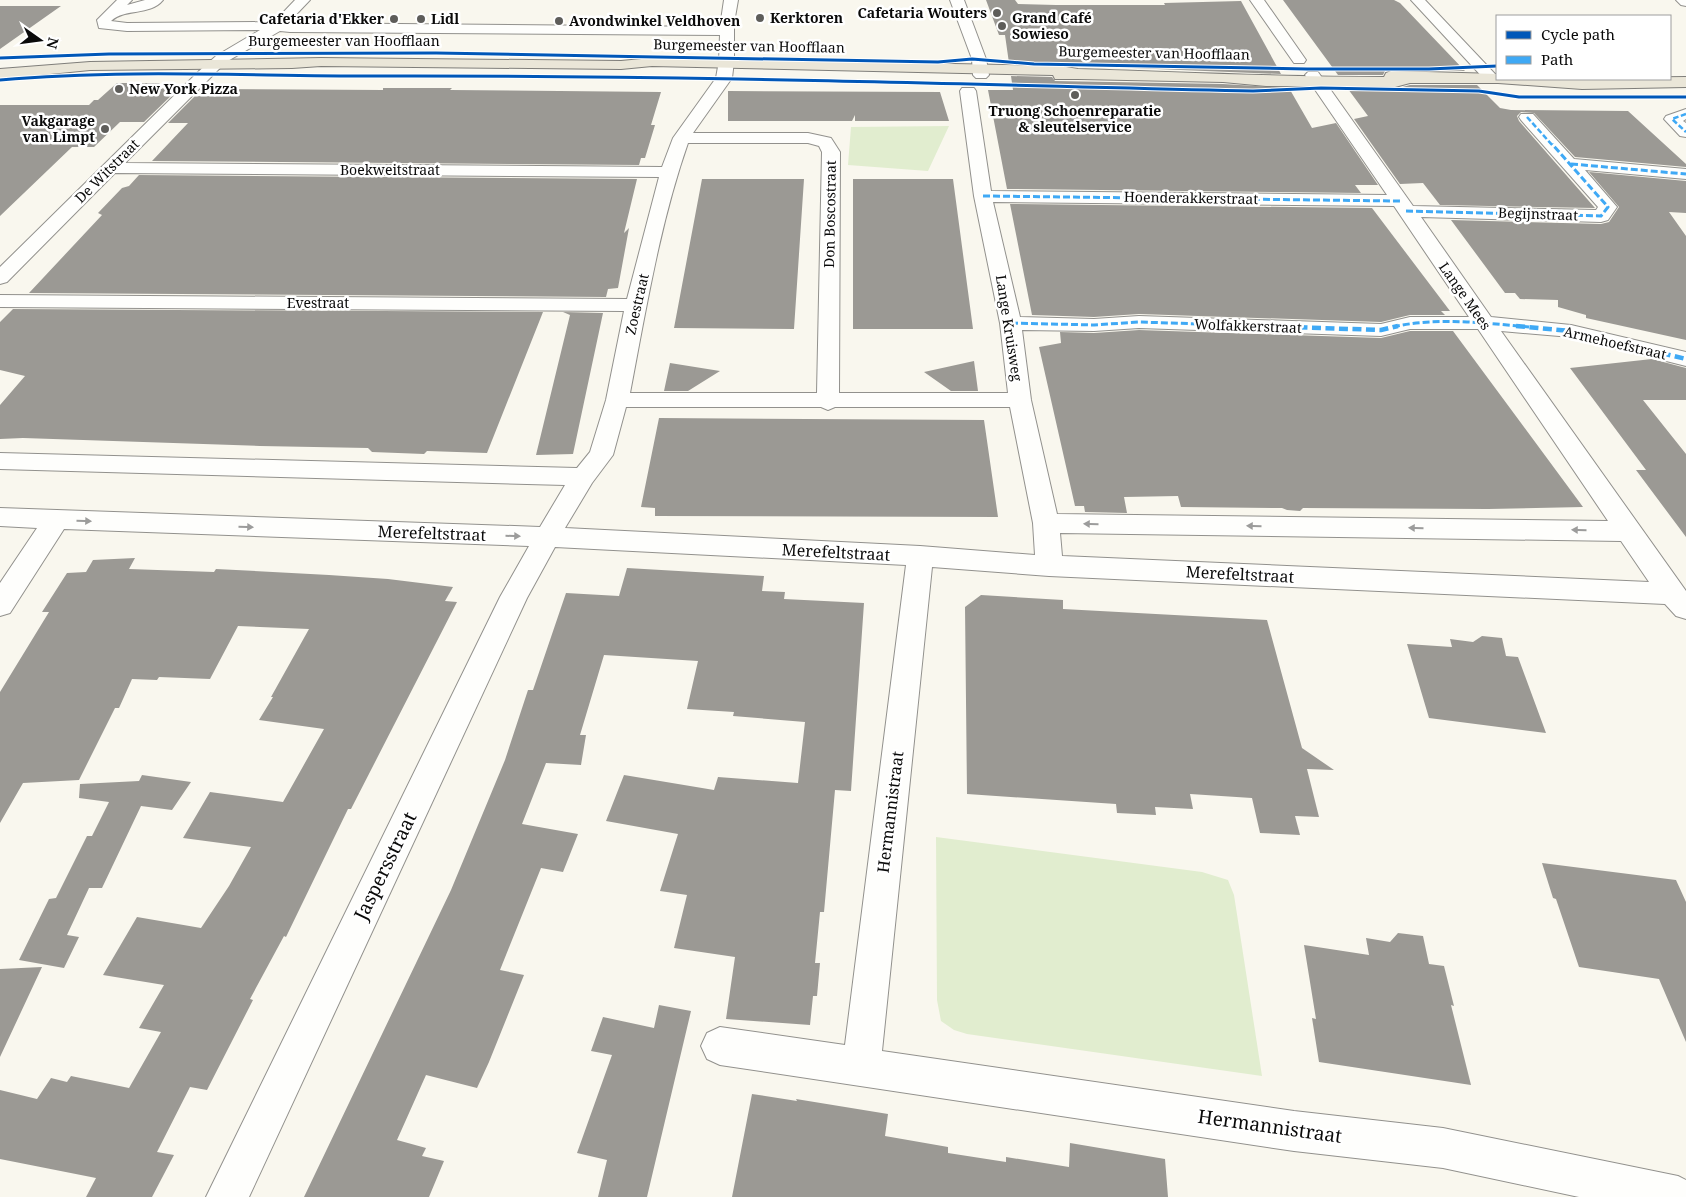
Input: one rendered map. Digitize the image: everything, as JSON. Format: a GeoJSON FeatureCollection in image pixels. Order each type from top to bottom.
{"type":"FeatureCollection","features":[{"type":"Feature","properties":{"kind":"main road","name":"Burgemeester van Hoofflaan"},"geometry":{"type":"LineString","coordinates":[[0,64],[102,57],[218,62]]}},
{"type":"Feature","properties":{"kind":"main road","name":"Burgemeester van Hoofflaan"},"geometry":{"type":"LineString","coordinates":[[0,74],[90,66],[218,62],[321,62],[727,67],[981,72],[1059,76],[1078,74],[1223,77],[1246,80],[1309,72],[1395,82],[1409,78],[1496,78]]}},
{"type":"Feature","properties":{"kind":"main road"},"geometry":{"type":"LineString","coordinates":[[1671,70],[1686,70]]}},
{"type":"Feature","properties":{"kind":"main road","name":"Burgemeester van Hoofflaan"},"geometry":{"type":"LineString","coordinates":[[1525,80],[1582,84],[1686,82]]}},
{"type":"Feature","properties":{"kind":"street"},"geometry":{"type":"LineString","coordinates":[[112,12],[125,0]]}},
{"type":"Feature","properties":{"kind":"street"},"geometry":{"type":"LineString","coordinates":[[112,12],[141,7],[156,0]]}},
{"type":"Feature","properties":{"kind":"street","name":"De Witstraat"},"geometry":{"type":"LineString","coordinates":[[0,278],[218,62],[278,26],[302,0]]}},
{"type":"Feature","properties":{"kind":"street"},"geometry":{"type":"LineString","coordinates":[[727,67],[727,31],[732,0]]}},
{"type":"Feature","properties":{"kind":"street"},"geometry":{"type":"LineString","coordinates":[[958,0],[979,59],[981,72]]}},
{"type":"Feature","properties":{"kind":"street","name":"Lange Mees"},"geometry":{"type":"LineString","coordinates":[[1257,0],[1403,206],[1628,531],[1679,601]]}},
{"type":"Feature","properties":{"kind":"street"},"geometry":{"type":"LineString","coordinates":[[1418,0],[1496,78]]}},
{"type":"Feature","properties":{"kind":"street","name":"Burgemeester van Hoofflaan"},"geometry":{"type":"LineString","coordinates":[[112,12],[104,20],[104,25],[127,27],[278,26],[310,28],[727,31]]}},
{"type":"Feature","properties":{"kind":"street","name":"Zoestraat"},"geometry":{"type":"LineString","coordinates":[[546,537],[583,477],[601,455],[617,400],[636,305],[669,172],[681,138],[724,78],[727,67]]}},
{"type":"Feature","properties":{"kind":"street","name":"Lange Kruisweg"},"geometry":{"type":"LineString","coordinates":[[968,91],[983,196],[1011,323],[1020,400],[1046,523],[1049,566]]}},
{"type":"Feature","properties":{"kind":"street"},"geometry":{"type":"LineString","coordinates":[[1686,114],[1672,119],[1686,132]]}},
{"type":"Feature","properties":{"kind":"street","name":"Begijnstraat"},"geometry":{"type":"LineString","coordinates":[[1403,206],[1601,216],[1608,207],[1526,117]]}},
{"type":"Feature","properties":{"kind":"street","name":"Don Boscostraat"},"geometry":{"type":"LineString","coordinates":[[681,138],[808,138],[825,142],[831,152],[828,402]]}},
{"type":"Feature","properties":{"kind":"street"},"geometry":{"type":"LineString","coordinates":[[1570,164],[1686,174]]}},
{"type":"Feature","properties":{"kind":"street","name":"Boekweitstraat"},"geometry":{"type":"LineString","coordinates":[[110,168],[669,172]]}},
{"type":"Feature","properties":{"kind":"street","name":"Hoenderakkerstraat"},"geometry":{"type":"LineString","coordinates":[[983,196],[1403,206]]}},
{"type":"Feature","properties":{"kind":"street","name":"Evestraat"},"geometry":{"type":"LineString","coordinates":[[0,301],[636,305]]}},
{"type":"Feature","properties":{"kind":"street","name":"Wolfakkerstraat"},"geometry":{"type":"LineString","coordinates":[[1011,323],[1094,325],[1139,322],[1381,330],[1410,323],[1484,323]]}},
{"type":"Feature","properties":{"kind":"street","name":"Armehoefstraat"},"geometry":{"type":"LineString","coordinates":[[1484,323],[1571,331],[1686,359]]}},
{"type":"Feature","properties":{"kind":"street"},"geometry":{"type":"LineString","coordinates":[[617,400],[828,402],[1020,400]]}},
{"type":"Feature","properties":{"kind":"street"},"geometry":{"type":"LineString","coordinates":[[0,461],[583,477]]}},
{"type":"Feature","properties":{"kind":"street","name":"Merefeltstraat"},"geometry":{"type":"LineString","coordinates":[[0,518],[546,537],[920,556],[1049,566],[1679,601]]}},
{"type":"Feature","properties":{"kind":"street"},"geometry":{"type":"LineString","coordinates":[[0,605],[56,520]]}},
{"type":"Feature","properties":{"kind":"street"},"geometry":{"type":"LineString","coordinates":[[1046,523],[1628,531]]}},
{"type":"Feature","properties":{"kind":"street","name":"Jaspersstraat"},"geometry":{"type":"LineString","coordinates":[[227,1197],[514,598],[546,537]]}},
{"type":"Feature","properties":{"kind":"street","name":"Hermannistraat"},"geometry":{"type":"LineString","coordinates":[[860,1067],[920,556]]}},
{"type":"Feature","properties":{"kind":"street","name":"Hermannistraat"},"geometry":{"type":"LineString","coordinates":[[720,1046],[1294,1131],[1444,1148],[1678,1197]]}},
{"type":"Feature","properties":{"kind":"green space"},"geometry":{"type":"Polygon","coordinates":[[[949,126],[928,171],[848,165],[851,127],[949,126]]]}},
{"type":"Feature","properties":{"kind":"green space"},"geometry":{"type":"Polygon","coordinates":[[[936,837],[1202,872],[1228,880],[1234,895],[1262,1076],[967,1034],[954,1030],[941,1021],[937,1000],[936,837]]]}},
{"type":"Feature","properties":{"kind":"building"},"geometry":{"type":"Polygon","coordinates":[[[986,0],[1015,0],[1018,4],[1056,5],[1165,5],[1164,3],[1241,1],[1281,74],[1009,63],[1005,35],[999,35],[986,0]]]}},
{"type":"Feature","properties":{"kind":"building"},"geometry":{"type":"Polygon","coordinates":[[[1283,0],[1394,0],[1400,3],[1465,71],[1391,69],[1385,71],[1383,75],[1338,75],[1283,0]]]}},
{"type":"Feature","properties":{"kind":"building"},"geometry":{"type":"Polygon","coordinates":[[[0,6],[61,6],[0,49],[0,6]]]}},
{"type":"Feature","properties":{"kind":"building"},"geometry":{"type":"Polygon","coordinates":[[[1011,76],[1052,77],[1055,81],[1223,84],[1289,88],[1312,128],[1336,123],[1378,185],[1355,185],[1361,193],[1007,189],[988,90],[1013,90],[1011,76]]]}},
{"type":"Feature","properties":{"kind":"building"},"geometry":{"type":"Polygon","coordinates":[[[117,83],[160,83],[155,88],[178,89],[144,122],[120,122],[94,147],[72,147],[0,216],[0,105],[89,105],[94,100],[98,100],[117,83]]]}},
{"type":"Feature","properties":{"kind":"building"},"geometry":{"type":"Polygon","coordinates":[[[1410,85],[1477,85],[1500,108],[1511,110],[1628,111],[1686,164],[1686,167],[1575,157],[1534,113],[1521,112],[1517,116],[1519,121],[1595,208],[1440,205],[1423,183],[1400,184],[1354,119],[1368,116],[1348,89],[1395,89],[1410,85]]]}},
{"type":"Feature","properties":{"kind":"building"},"geometry":{"type":"Polygon","coordinates":[[[383,88],[661,92],[651,125],[655,125],[645,158],[641,158],[639,165],[152,161],[188,123],[168,123],[202,89],[383,90],[383,88]]]}},
{"type":"Feature","properties":{"kind":"building"},"geometry":{"type":"Polygon","coordinates":[[[728,91],[940,92],[949,121],[855,121],[855,115],[852,121],[728,121],[728,91]]]}},
{"type":"Feature","properties":{"kind":"building"},"geometry":{"type":"Polygon","coordinates":[[[1589,172],[1686,181],[1686,213],[1669,212],[1686,236],[1686,340],[1586,318],[1586,315],[1558,307],[1558,300],[1520,299],[1515,293],[1505,293],[1451,220],[1601,224],[1609,222],[1619,207],[1589,172]]]}},
{"type":"Feature","properties":{"kind":"building"},"geometry":{"type":"Polygon","coordinates":[[[139,175],[637,179],[624,233],[629,228],[618,288],[608,289],[606,297],[29,293],[102,215],[98,213],[122,188],[129,186],[139,175]]]}},
{"type":"Feature","properties":{"kind":"building"},"geometry":{"type":"Polygon","coordinates":[[[702,179],[804,179],[794,329],[674,328],[702,179]]]}},
{"type":"Feature","properties":{"kind":"building"},"geometry":{"type":"Polygon","coordinates":[[[853,179],[953,179],[973,329],[853,329],[853,179]]]}},
{"type":"Feature","properties":{"kind":"building"},"geometry":{"type":"Polygon","coordinates":[[[1010,204],[1372,208],[1450,311],[1441,311],[1445,315],[1410,315],[1381,322],[1139,314],[1094,317],[1032,315],[1010,204]]]}},
{"type":"Feature","properties":{"kind":"building"},"geometry":{"type":"Polygon","coordinates":[[[13,309],[543,312],[487,453],[427,451],[424,454],[372,452],[368,448],[23,438],[0,439],[0,405],[25,376],[0,370],[0,322],[13,309]]]}},
{"type":"Feature","properties":{"kind":"building"},"geometry":{"type":"Polygon","coordinates":[[[563,312],[603,313],[573,454],[536,455],[570,315],[563,312]]]}},
{"type":"Feature","properties":{"kind":"building"},"geometry":{"type":"Polygon","coordinates":[[[1139,330],[1381,338],[1410,331],[1453,331],[1583,507],[1488,509],[1303,508],[1300,511],[1282,508],[1181,507],[1178,496],[1124,497],[1127,513],[1085,512],[1084,506],[1075,506],[1039,347],[1061,343],[1060,332],[1094,333],[1139,330]]]}},
{"type":"Feature","properties":{"kind":"building"},"geometry":{"type":"Polygon","coordinates":[[[1652,359],[1686,368],[1686,400],[1643,400],[1686,454],[1686,537],[1636,470],[1646,470],[1570,368],[1652,359]]]}},
{"type":"Feature","properties":{"kind":"building"},"geometry":{"type":"Polygon","coordinates":[[[974,361],[978,391],[951,391],[924,372],[974,361]]]}},
{"type":"Feature","properties":{"kind":"building"},"geometry":{"type":"Polygon","coordinates":[[[670,363],[720,371],[688,391],[664,391],[670,363]]]}},
{"type":"Feature","properties":{"kind":"building"},"geometry":{"type":"Polygon","coordinates":[[[659,418],[984,420],[998,517],[655,516],[655,508],[641,507],[659,418]]]}},
{"type":"Feature","properties":{"kind":"building"},"geometry":{"type":"Polygon","coordinates":[[[135,558],[129,569],[214,572],[216,569],[329,575],[388,579],[453,587],[445,601],[457,602],[351,809],[348,809],[286,937],[284,936],[250,999],[253,1000],[207,1090],[190,1087],[157,1152],[174,1155],[152,1197],[86,1197],[96,1178],[0,1159],[0,1090],[37,1099],[51,1078],[67,1082],[71,1076],[129,1088],[161,1032],[139,1028],[164,985],[103,975],[137,917],[201,928],[229,886],[251,847],[183,838],[210,792],[283,802],[324,729],[259,720],[309,629],[238,626],[210,679],[159,677],[157,680],[132,679],[119,708],[115,708],[79,780],[23,783],[0,823],[0,692],[49,612],[42,612],[67,573],[86,572],[93,560],[135,558]]]}},
{"type":"Feature","properties":{"kind":"building"},"geometry":{"type":"Polygon","coordinates":[[[627,568],[764,576],[762,591],[785,592],[784,599],[864,603],[851,791],[835,790],[824,912],[820,912],[815,963],[820,963],[817,996],[813,996],[810,1025],[726,1019],[735,957],[674,948],[687,895],[660,891],[678,834],[606,821],[624,775],[714,790],[718,777],[798,783],[805,722],[733,716],[734,712],[687,709],[698,661],[604,655],[580,735],[586,735],[581,765],[546,763],[522,824],[578,834],[563,872],[541,868],[500,970],[524,975],[489,1062],[477,1088],[426,1075],[397,1140],[426,1148],[422,1156],[444,1161],[429,1197],[304,1197],[451,890],[505,760],[528,690],[533,690],[566,593],[619,596],[627,568]]]}},
{"type":"Feature","properties":{"kind":"building"},"geometry":{"type":"Polygon","coordinates":[[[981,595],[1063,600],[1063,609],[1267,620],[1302,748],[1334,770],[1307,769],[1319,817],[1295,816],[1300,835],[1260,833],[1252,798],[1190,794],[1193,809],[1155,807],[1156,815],[1117,813],[1116,804],[967,794],[965,607],[981,595]]]}},
{"type":"Feature","properties":{"kind":"building"},"geometry":{"type":"Polygon","coordinates":[[[1482,636],[1502,638],[1506,656],[1518,657],[1546,733],[1429,718],[1407,644],[1452,647],[1450,639],[1473,642],[1482,636]]]}},
{"type":"Feature","properties":{"kind":"building"},"geometry":{"type":"Polygon","coordinates":[[[142,775],[191,782],[172,810],[141,806],[102,888],[89,888],[67,935],[79,937],[64,968],[19,960],[49,899],[56,898],[87,836],[92,836],[109,802],[79,798],[80,784],[139,781],[142,775]]]}},
{"type":"Feature","properties":{"kind":"building"},"geometry":{"type":"Polygon","coordinates":[[[1542,863],[1676,880],[1686,902],[1686,1042],[1659,979],[1579,967],[1542,863]]]}},
{"type":"Feature","properties":{"kind":"building"},"geometry":{"type":"Polygon","coordinates":[[[1398,933],[1423,936],[1429,964],[1444,966],[1454,1006],[1451,1005],[1471,1085],[1319,1062],[1312,1018],[1316,1019],[1304,945],[1369,955],[1366,938],[1390,942],[1398,933]]]}},
{"type":"Feature","properties":{"kind":"building"},"geometry":{"type":"Polygon","coordinates":[[[42,967],[0,1057],[0,969],[42,967]]]}},
{"type":"Feature","properties":{"kind":"building"},"geometry":{"type":"Polygon","coordinates":[[[659,1005],[691,1011],[647,1197],[598,1197],[607,1160],[577,1153],[612,1055],[591,1051],[603,1017],[654,1028],[659,1005]]]}},
{"type":"Feature","properties":{"kind":"building"},"geometry":{"type":"Polygon","coordinates":[[[752,1094],[888,1114],[885,1136],[948,1147],[948,1153],[1006,1162],[1006,1157],[1069,1167],[1070,1143],[1165,1159],[1168,1197],[732,1197],[752,1094]]]}},
{"type":"Feature","properties":{"kind":"marked path"},"geometry":{"type":"LineString","coordinates":[[1686,114],[1672,119],[1686,132]]}},
{"type":"Feature","properties":{"kind":"marked path"},"geometry":{"type":"LineString","coordinates":[[1406,211],[1601,216],[1608,207],[1527,117]]}},
{"type":"Feature","properties":{"kind":"marked path"},"geometry":{"type":"LineString","coordinates":[[1571,164],[1686,174]]}},
{"type":"Feature","properties":{"kind":"marked path"},"geometry":{"type":"LineString","coordinates":[[983,196],[1400,201]]}},
{"type":"Feature","properties":{"kind":"marked path"},"geometry":{"type":"LineString","coordinates":[[1011,323],[1094,325],[1139,322],[1381,330],[1410,323],[1484,323],[1571,331],[1686,359]]}},
{"type":"Feature","properties":{"kind":"cycle path"},"geometry":{"type":"LineString","coordinates":[[0,58],[163,53],[436,53],[938,62],[972,59],[1034,64],[1307,69],[1429,69],[1496,66]]}},
{"type":"Feature","properties":{"kind":"cycle path"},"geometry":{"type":"LineString","coordinates":[[0,80],[44,76],[132,73],[578,77],[803,80],[1253,91],[1321,88],[1479,91],[1519,97],[1686,97]]}},
{"type":"Feature","properties":{"kind":"place","name":"Cafetaria Wouters"},"geometry":{"type":"Point","coordinates":[997,13]}},
{"type":"Feature","properties":{"kind":"place","name":"Kerktoren"},"geometry":{"type":"Point","coordinates":[760,18]}},
{"type":"Feature","properties":{"kind":"place","name":"Cafetaria d'Ekker"},"geometry":{"type":"Point","coordinates":[394,19]}},
{"type":"Feature","properties":{"kind":"place","name":"Lidl"},"geometry":{"type":"Point","coordinates":[421,19]}},
{"type":"Feature","properties":{"kind":"place","name":"Avondwinkel Veldhoven"},"geometry":{"type":"Point","coordinates":[559,21]}},
{"type":"Feature","properties":{"kind":"place","name":"Grand Café Sowieso"},"geometry":{"type":"Point","coordinates":[1002,26]}},
{"type":"Feature","properties":{"kind":"place","name":"New York Pizza"},"geometry":{"type":"Point","coordinates":[119,89]}},
{"type":"Feature","properties":{"kind":"place","name":"Truong Schoenreparatie & sleutelservice"},"geometry":{"type":"Point","coordinates":[1075,95]}},
{"type":"Feature","properties":{"kind":"place","name":"Vakgarage van Limpt"},"geometry":{"type":"Point","coordinates":[105,129]}}]}
